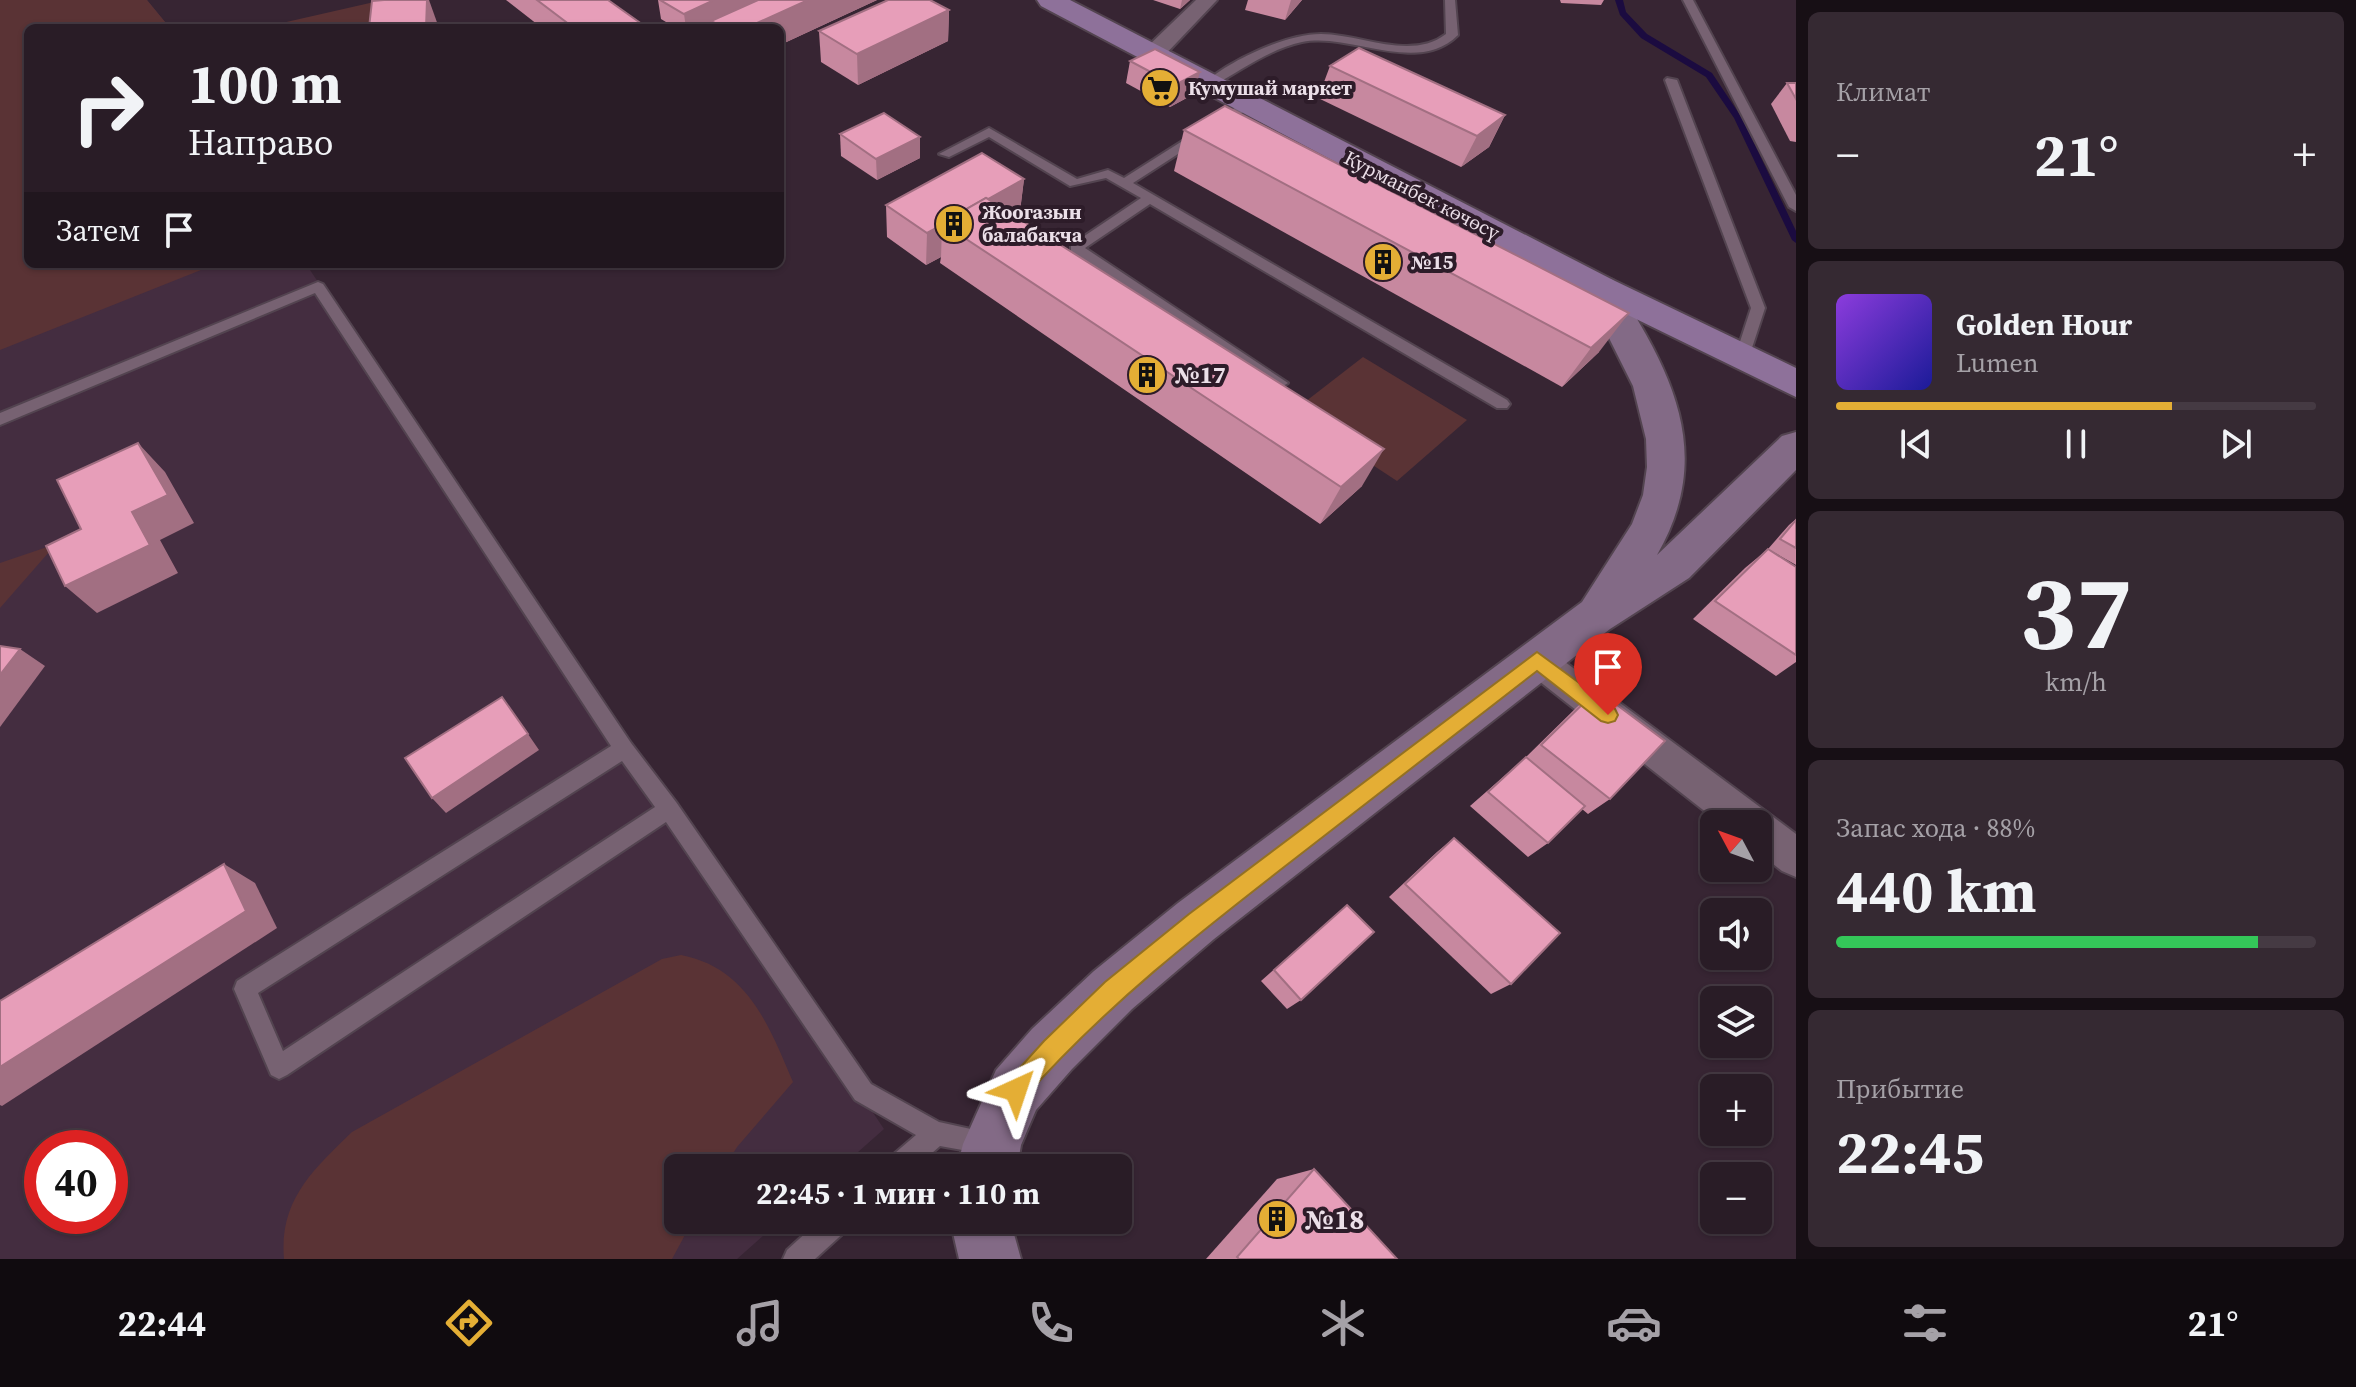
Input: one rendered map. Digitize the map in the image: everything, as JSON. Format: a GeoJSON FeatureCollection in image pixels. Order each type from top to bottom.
{"type":"FeatureCollection","features":[{"type":"Feature","properties":{"kind":"main road","name":"Курманбек көчөсү"},"geometry":{"type":"LineString","coordinates":[[1050,0],[1601,288],[1796,384]]}},
{"type":"Feature","properties":{"kind":"street"},"geometry":{"type":"LineString","coordinates":[[1153,54],[1207,0]]}},
{"type":"Feature","properties":{"kind":"street"},"geometry":{"type":"LineString","coordinates":[[1595,616],[1644,537],[1663,496],[1666,450],[1658,397],[1637,350],[1601,288]]}},
{"type":"Feature","properties":{"kind":"street"},"geometry":{"type":"LineString","coordinates":[[990,1154],[1016,1090],[1052,1049],[1113,990],[1196,921],[1595,616],[1674,566],[1794,452]]}},
{"type":"Feature","properties":{"kind":"street"},"geometry":{"type":"LineString","coordinates":[[1537,660],[1733,810]]}},
{"type":"Feature","properties":{"kind":"street"},"geometry":{"type":"LineString","coordinates":[[1772,840],[1796,858]]}},
{"type":"Feature","properties":{"kind":"street"},"geometry":{"type":"LineString","coordinates":[[984,1234],[990,1259]]}},
{"type":"Feature","properties":{"kind":"lane"},"geometry":{"type":"LineString","coordinates":[[1209,84],[1292,40],[1317,36],[1423,49],[1444,44],[1452,35],[1450,0]]}},
{"type":"Feature","properties":{"kind":"lane"},"geometry":{"type":"LineString","coordinates":[[1688,0],[1796,207]]}},
{"type":"Feature","properties":{"kind":"lane"},"geometry":{"type":"LineString","coordinates":[[1671,80],[1758,308],[1742,357]]}},
{"type":"Feature","properties":{"kind":"lane"},"geometry":{"type":"LineString","coordinates":[[1124,183],[1248,105]]}},
{"type":"Feature","properties":{"kind":"lane"},"geometry":{"type":"LineString","coordinates":[[945,154],[989,132],[1075,183],[1108,174],[1502,404]]}},
{"type":"Feature","properties":{"kind":"lane"},"geometry":{"type":"LineString","coordinates":[[1150,198],[1076,248],[1280,383]]}},
{"type":"Feature","properties":{"kind":"lane"},"geometry":{"type":"LineString","coordinates":[[0,419],[318,287],[624,749],[669,809],[863,1092],[936,1133],[984,1154]]}},
{"type":"Feature","properties":{"kind":"lane"},"geometry":{"type":"LineString","coordinates":[[624,749],[245,989],[279,1067],[669,809]]}},
{"type":"Feature","properties":{"kind":"lane"},"geometry":{"type":"LineString","coordinates":[[913,1154],[936,1133]]}},
{"type":"Feature","properties":{"kind":"lane"},"geometry":{"type":"LineString","coordinates":[[796,1259],[824,1234]]}},
{"type":"Feature","properties":{"kind":"shaded area"},"geometry":{"type":"Polygon","coordinates":[[[0,0],[147,0],[167,24],[24,24],[24,268],[309,268],[884,1129],[856,1154],[664,1154],[664,1234],[765,1234],[737,1259],[0,1259],[0,0]]]}},
{"type":"Feature","properties":{"kind":"shaded area"},"geometry":{"type":"Polygon","coordinates":[[[0,0],[147,0],[167,24],[24,24],[24,268],[206,268],[0,350],[0,0]]]}},
{"type":"Feature","properties":{"kind":"shaded area"},"geometry":{"type":"Polygon","coordinates":[[[383,0],[379,24],[278,24],[383,0]]]}},
{"type":"Feature","properties":{"kind":"shaded area"},"geometry":{"type":"Polygon","coordinates":[[[1363,357],[1467,420],[1397,481],[1292,412],[1363,357]]]}},
{"type":"Feature","properties":{"kind":"shaded area"},"geometry":{"type":"Polygon","coordinates":[[[56,544],[0,608],[0,563],[56,544]]]}},
{"type":"Feature","properties":{"kind":"shaded area"},"geometry":{"type":"Polygon","coordinates":[[[681,955],[704,962],[740,986],[765,1021],[793,1082],[733,1154],[664,1154],[664,1234],[685,1234],[672,1259],[284,1259],[284,1238],[293,1203],[312,1173],[352,1132],[662,959],[681,955]]]}},
{"type":"Feature","properties":{"kind":"building"},"geometry":{"type":"Polygon","coordinates":[[[427,0],[426,24],[369,24],[372,1],[427,0]]]}},
{"type":"Feature","properties":{"kind":"building"},"geometry":{"type":"Polygon","coordinates":[[[537,0],[608,0],[642,24],[569,24],[537,0]]]}},
{"type":"Feature","properties":{"kind":"building"},"geometry":{"type":"Polygon","coordinates":[[[660,0],[714,0],[684,14],[660,0]]]}},
{"type":"Feature","properties":{"kind":"building"},"geometry":{"type":"Polygon","coordinates":[[[758,0],[808,0],[755,24],[717,24],[711,21],[758,0]]]}},
{"type":"Feature","properties":{"kind":"building"},"geometry":{"type":"Polygon","coordinates":[[[888,0],[930,0],[949,10],[857,54],[819,31],[888,0]]]}},
{"type":"Feature","properties":{"kind":"building"},"geometry":{"type":"Polygon","coordinates":[[[1359,48],[1505,115],[1477,136],[1330,66],[1359,48]]]}},
{"type":"Feature","properties":{"kind":"building"},"geometry":{"type":"Polygon","coordinates":[[[1155,49],[1200,72],[1175,85],[1130,61],[1155,49]]]}},
{"type":"Feature","properties":{"kind":"building"},"geometry":{"type":"Polygon","coordinates":[[[1787,83],[1796,83],[1796,99],[1787,83]]]}},
{"type":"Feature","properties":{"kind":"building"},"geometry":{"type":"Polygon","coordinates":[[[1225,106],[1629,313],[1591,348],[1184,130],[1225,106]]]}},
{"type":"Feature","properties":{"kind":"building"},"geometry":{"type":"Polygon","coordinates":[[[884,113],[920,137],[876,159],[840,134],[884,113]]]}},
{"type":"Feature","properties":{"kind":"building"},"geometry":{"type":"Polygon","coordinates":[[[982,153],[1024,179],[927,233],[886,205],[982,153]]]}},
{"type":"Feature","properties":{"kind":"building"},"geometry":{"type":"Polygon","coordinates":[[[986,198],[1384,449],[1341,487],[942,223],[986,198]]]}},
{"type":"Feature","properties":{"kind":"building"},"geometry":{"type":"Polygon","coordinates":[[[138,443],[168,495],[132,512],[150,545],[65,586],[46,546],[81,529],[57,480],[138,443]]]}},
{"type":"Feature","properties":{"kind":"building"},"geometry":{"type":"Polygon","coordinates":[[[1796,520],[1796,548],[1780,539],[1796,520]]]}},
{"type":"Feature","properties":{"kind":"building"},"geometry":{"type":"Polygon","coordinates":[[[1768,549],[1796,567],[1796,655],[1715,601],[1768,549]]]}},
{"type":"Feature","properties":{"kind":"building"},"geometry":{"type":"Polygon","coordinates":[[[0,646],[20,649],[0,675],[0,646]]]}},
{"type":"Feature","properties":{"kind":"building"},"geometry":{"type":"Polygon","coordinates":[[[1597,690],[1665,741],[1610,799],[1541,745],[1597,690]]]}},
{"type":"Feature","properties":{"kind":"building"},"geometry":{"type":"Polygon","coordinates":[[[502,697],[528,734],[432,798],[405,758],[502,697]]]}},
{"type":"Feature","properties":{"kind":"building"},"geometry":{"type":"Polygon","coordinates":[[[1526,757],[1585,806],[1548,843],[1488,792],[1526,757]]]}},
{"type":"Feature","properties":{"kind":"building"},"geometry":{"type":"Polygon","coordinates":[[[1454,838],[1560,933],[1511,984],[1405,884],[1454,838]]]}},
{"type":"Feature","properties":{"kind":"building"},"geometry":{"type":"Polygon","coordinates":[[[224,864],[246,911],[0,1067],[0,1001],[224,864]]]}},
{"type":"Feature","properties":{"kind":"building"},"geometry":{"type":"Polygon","coordinates":[[[1347,905],[1374,932],[1301,1000],[1274,970],[1347,905]]]}},
{"type":"Feature","properties":{"kind":"building"},"geometry":{"type":"Polygon","coordinates":[[[1314,1169],[1397,1259],[1237,1257],[1314,1169]]]}},
{"type":"Feature","properties":{"kind":"waterway"},"geometry":{"type":"LineString","coordinates":[[1619,0],[1623,13],[1644,36],[1709,75],[1738,118],[1796,240]]}},
{"type":"Feature","properties":{"kind":"place","name":"Кумушай маркет"},"geometry":{"type":"Point","coordinates":[1160,88]}},
{"type":"Feature","properties":{"kind":"place","name":"Жоогазын балабакча"},"geometry":{"type":"Point","coordinates":[954,224]}},
{"type":"Feature","properties":{"kind":"place","name":"№15"},"geometry":{"type":"Point","coordinates":[1383,262]}},
{"type":"Feature","properties":{"kind":"place","name":"№17"},"geometry":{"type":"Point","coordinates":[1147,375]}},
{"type":"Feature","properties":{"kind":"place","name":"№18"},"geometry":{"type":"Point","coordinates":[1277,1219]}},
{"type":"Feature","properties":{"kind":"route"},"geometry":{"type":"LineString","coordinates":[[1016,1090],[1052,1049],[1113,990],[1196,921],[1537,660],[1608,715]]}}]}
